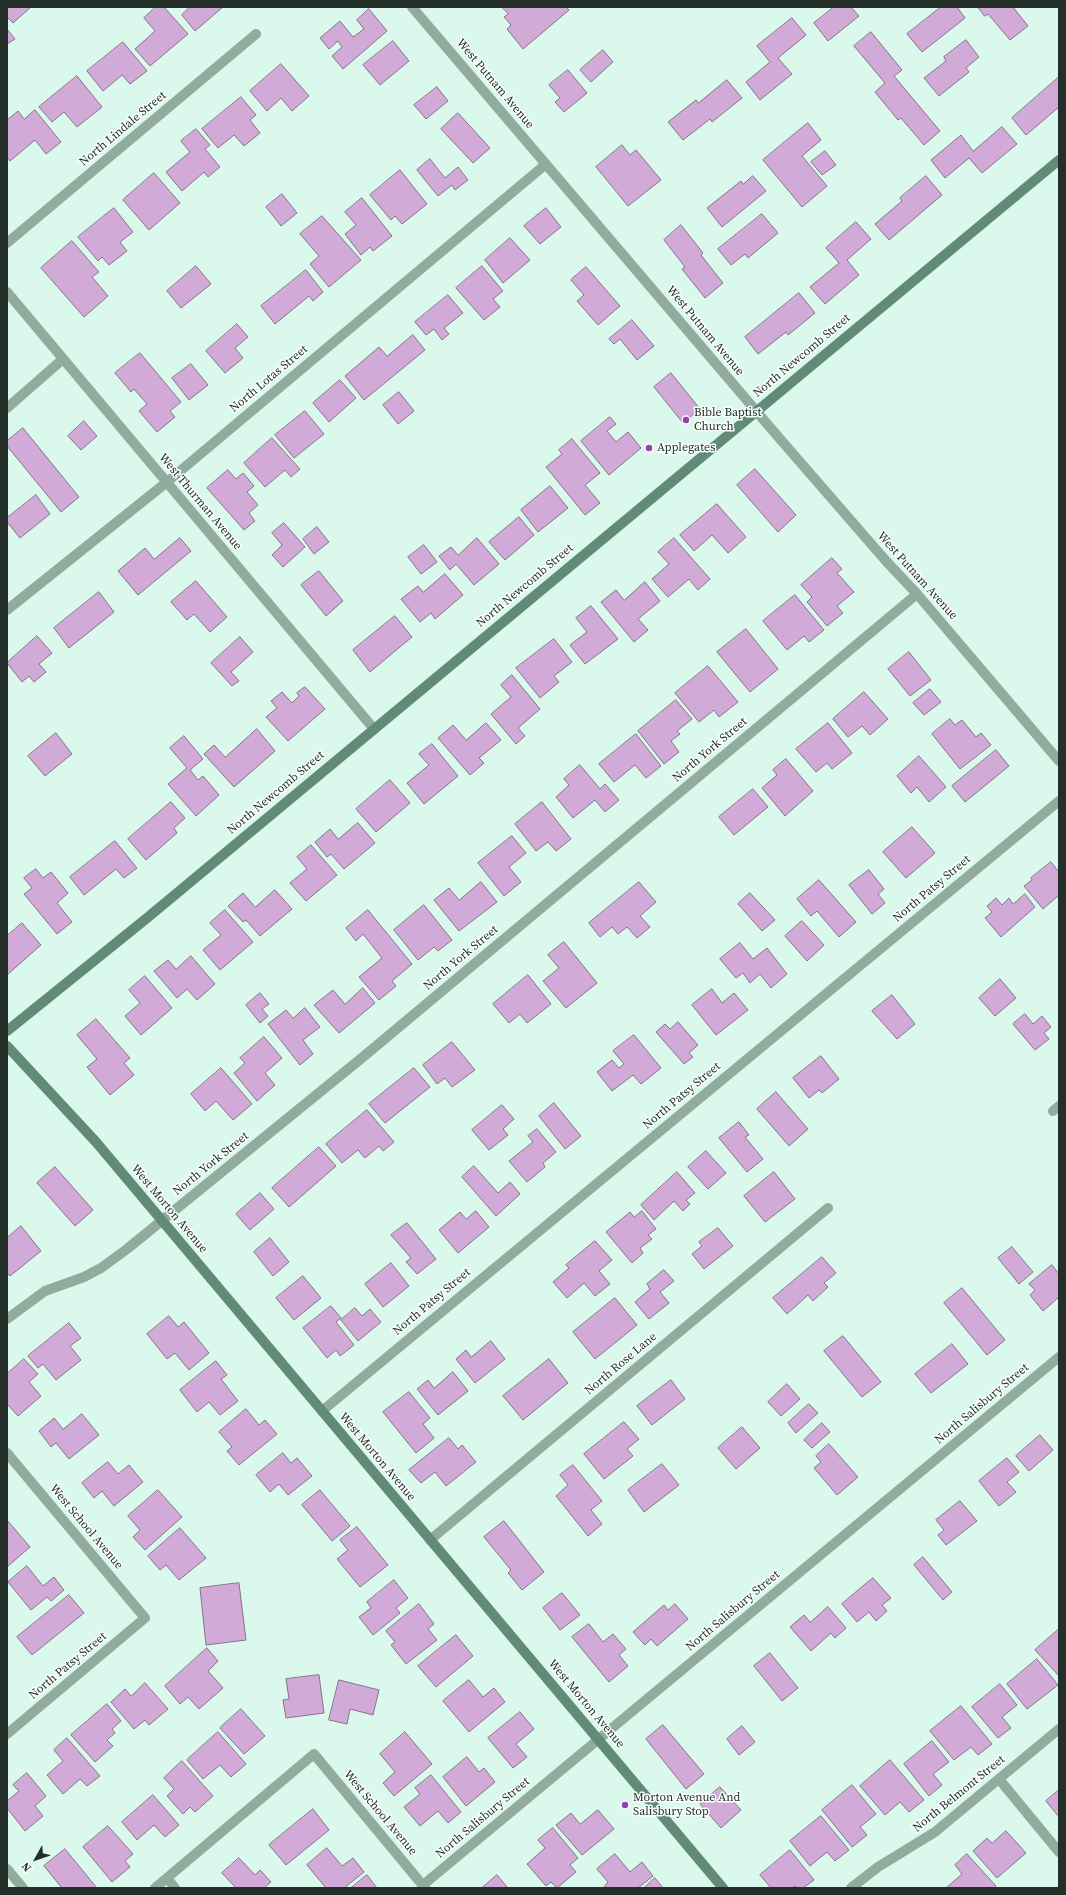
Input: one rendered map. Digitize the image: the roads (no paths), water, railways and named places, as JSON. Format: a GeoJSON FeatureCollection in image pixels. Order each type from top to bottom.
{"type":"FeatureCollection","features":[{"type":"Feature","properties":{"kind":"main road","name":"North Newcomb Street"},"geometry":{"type":"LineString","coordinates":[[7,1031],[147,918],[756,410],[1059,160]]}},
{"type":"Feature","properties":{"kind":"main road","name":"West Morton Avenue"},"geometry":{"type":"LineString","coordinates":[[7,1046],[72,1114],[723,1888]]}},
{"type":"Feature","properties":{"kind":"street","name":"West Putnam Avenue"},"geometry":{"type":"LineString","coordinates":[[412,7],[756,410],[886,561],[917,594],[1059,761]]}},
{"type":"Feature","properties":{"kind":"street","name":"North Lindale Street"},"geometry":{"type":"LineString","coordinates":[[7,243],[256,34]]}},
{"type":"Feature","properties":{"kind":"street","name":"North Lotas Street"},"geometry":{"type":"LineString","coordinates":[[7,610],[166,482],[546,164]]}},
{"type":"Feature","properties":{"kind":"street","name":"West Thurman Avenue"},"geometry":{"type":"LineString","coordinates":[[7,292],[374,729]]}},
{"type":"Feature","properties":{"kind":"street"},"geometry":{"type":"LineString","coordinates":[[7,408],[63,359]]}},
{"type":"Feature","properties":{"kind":"street","name":"North York Street"},"geometry":{"type":"LineString","coordinates":[[7,1319],[45,1291],[84,1277],[101,1268],[162,1221],[363,1057],[917,594]]}},
{"type":"Feature","properties":{"kind":"street","name":"North Patsy Street"},"geometry":{"type":"LineString","coordinates":[[322,1411],[1059,801]]}},
{"type":"Feature","properties":{"kind":"street","name":"North Rose Lane"},"geometry":{"type":"LineString","coordinates":[[430,1540],[828,1208]]}},
{"type":"Feature","properties":{"kind":"street","name":"North Salisbury Street"},"geometry":{"type":"LineString","coordinates":[[424,1886],[1059,1357]]}},
{"type":"Feature","properties":{"kind":"street","name":"West School Avenue"},"geometry":{"type":"LineString","coordinates":[[7,1453],[145,1618]]}},
{"type":"Feature","properties":{"kind":"street","name":"North Patsy Street"},"geometry":{"type":"LineString","coordinates":[[7,1734],[145,1618]]}},
{"type":"Feature","properties":{"kind":"street","name":"North Belmont Street"},"geometry":{"type":"LineString","coordinates":[[851,1888],[878,1867],[935,1832],[1059,1729]]}},
{"type":"Feature","properties":{"kind":"street","name":"West School Avenue"},"geometry":{"type":"LineString","coordinates":[[166,1878],[314,1754],[424,1886]]}},
{"type":"Feature","properties":{"kind":"street"},"geometry":{"type":"LineString","coordinates":[[999,1779],[1059,1852]]}},
{"type":"Feature","properties":{"kind":"street"},"geometry":{"type":"LineString","coordinates":[[7,1869],[23,1888]]}},
{"type":"Feature","properties":{"kind":"street"},"geometry":{"type":"LineString","coordinates":[[155,1888],[166,1878],[175,1888]]}},
{"type":"Feature","properties":{"kind":"place","name":"Bible Baptist Church"},"geometry":{"type":"Point","coordinates":[686,420]}},
{"type":"Feature","properties":{"kind":"place","name":"Applegates"},"geometry":{"type":"Point","coordinates":[649,448]}},
{"type":"Feature","properties":{"kind":"place","name":"Morton Avenue And Salisbury Stop"},"geometry":{"type":"Point","coordinates":[625,1805]}}]}
